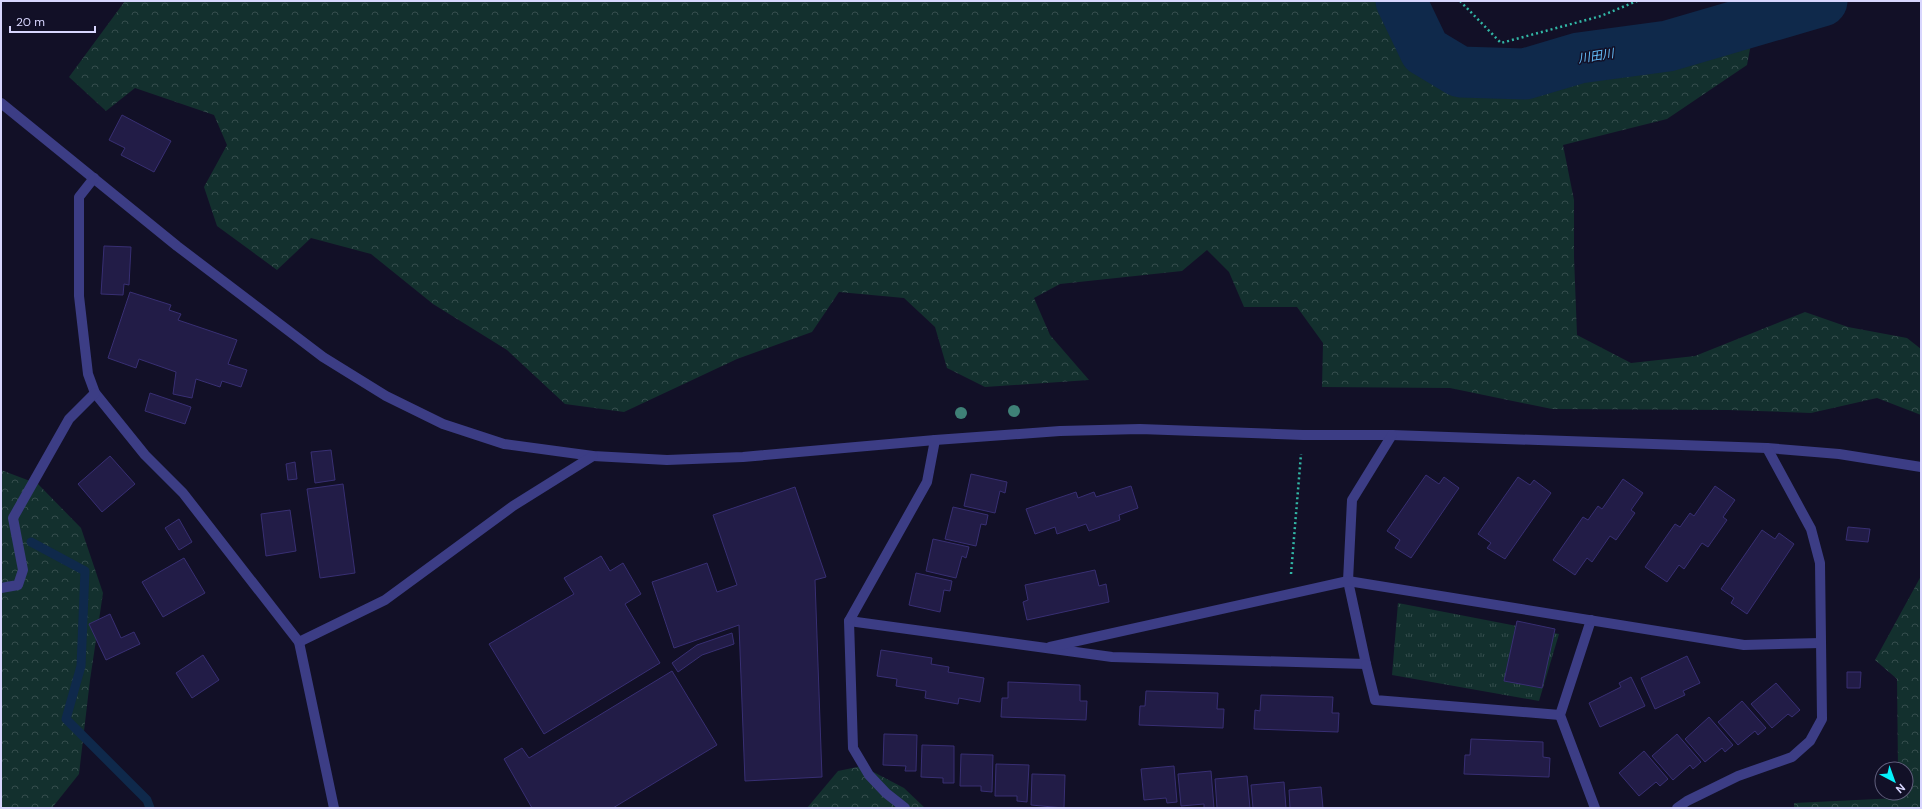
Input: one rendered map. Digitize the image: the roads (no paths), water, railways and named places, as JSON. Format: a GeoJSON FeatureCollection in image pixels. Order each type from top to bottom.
{"type":"FeatureCollection","features":[{"type":"Feature","properties":{"kind":"street"},"geometry":{"type":"LineString","coordinates":[[1,103],[177,246],[323,357],[386,396],[443,424],[504,444],[593,456],[667,460],[743,457],[934,440],[1060,431],[1140,429],[1303,435],[1392,435],[1767,448],[1839,454],[1921,467]]}},
{"type":"Feature","properties":{"kind":"street"},"geometry":{"type":"LineString","coordinates":[[94,178],[79,197],[79,296],[88,374],[95,393],[146,455],[183,493],[299,642],[334,808]]}},
{"type":"Feature","properties":{"kind":"street"},"geometry":{"type":"LineString","coordinates":[[1,588],[18,585],[23,570],[14,518],[69,419],[95,393]]}},
{"type":"Feature","properties":{"kind":"street"},"geometry":{"type":"LineString","coordinates":[[1392,435],[1352,500],[1348,581],[1375,700],[1560,715]]}},
{"type":"Feature","properties":{"kind":"street"},"geometry":{"type":"LineString","coordinates":[[905,808],[886,793],[869,775],[853,748],[850,621],[927,482],[934,440]]}},
{"type":"Feature","properties":{"kind":"street"},"geometry":{"type":"LineString","coordinates":[[1677,808],[1687,801],[1738,776],[1792,757],[1810,741],[1822,719],[1820,563],[1811,529],[1767,448]]}},
{"type":"Feature","properties":{"kind":"street"},"geometry":{"type":"LineString","coordinates":[[299,642],[385,600],[513,506],[593,456]]}},
{"type":"Feature","properties":{"kind":"street"},"geometry":{"type":"LineString","coordinates":[[1050,647],[1348,581],[1744,645],[1821,643]]}},
{"type":"Feature","properties":{"kind":"street"},"geometry":{"type":"LineString","coordinates":[[1591,620],[1560,715],[1595,808]]}},
{"type":"Feature","properties":{"kind":"street"},"geometry":{"type":"LineString","coordinates":[[850,621],[1050,647],[1112,657],[1366,664]]}},
{"type":"Feature","properties":{"kind":"waterway","name":"川田川"},"geometry":{"type":"LineString","coordinates":[[1401,1],[1425,51],[1460,72],[1525,74],[1579,58],[1668,46],[1822,1]]}},
{"type":"Feature","properties":{"kind":"waterway"},"geometry":{"type":"LineString","coordinates":[[31,542],[85,571],[81,666],[66,719],[147,800],[150,808]]}}]}
